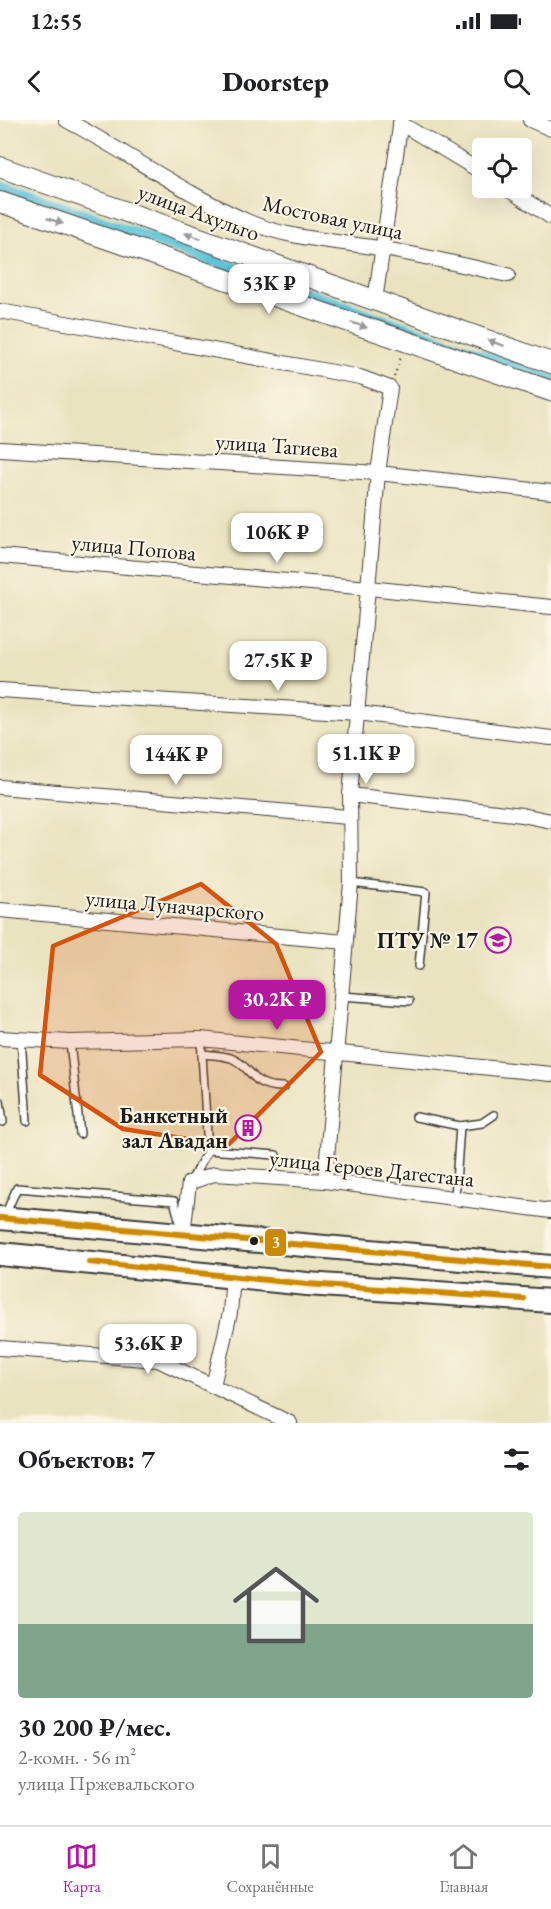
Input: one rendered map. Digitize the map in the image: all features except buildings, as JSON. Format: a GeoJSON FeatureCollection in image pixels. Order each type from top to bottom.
{"type":"FeatureCollection","features":[{"type":"Feature","properties":{"kind":"main road","name":"улица Ахульго"},"geometry":{"type":"LineString","coordinates":[[0,167],[551,363]]}},
{"type":"Feature","properties":{"kind":"main road"},"geometry":{"type":"LineString","coordinates":[[0,202],[551,391]]}},
{"type":"Feature","properties":{"kind":"main road"},"geometry":{"type":"LineString","coordinates":[[2,1218],[551,1266]]}},
{"type":"Feature","properties":{"kind":"main road"},"geometry":{"type":"LineString","coordinates":[[0,1254],[233,1276],[551,1301]]}},
{"type":"Feature","properties":{"kind":"main road"},"geometry":{"type":"LineString","coordinates":[[0,1261],[48,1258]]}},
{"type":"Feature","properties":{"kind":"street","name":"Мостовая улица"},"geometry":{"type":"LineString","coordinates":[[66,120],[119,147],[174,185],[276,232],[384,249],[508,275]]}},
{"type":"Feature","properties":{"kind":"street"},"geometry":{"type":"LineString","coordinates":[[530,120],[551,129]]}},
{"type":"Feature","properties":{"kind":"street"},"geometry":{"type":"LineString","coordinates":[[375,301],[400,122],[472,166]]}},
{"type":"Feature","properties":{"kind":"street"},"geometry":{"type":"LineString","coordinates":[[522,198],[551,217]]}},
{"type":"Feature","properties":{"kind":"street"},"geometry":{"type":"LineString","coordinates":[[0,311],[360,377],[390,388],[378,473],[348,817],[351,883],[325,1181]]}},
{"type":"Feature","properties":{"kind":"street","name":"улица Тагиева"},"geometry":{"type":"LineString","coordinates":[[0,448],[378,473],[551,492]]}},
{"type":"Feature","properties":{"kind":"street","name":"улица Попова"},"geometry":{"type":"LineString","coordinates":[[0,556],[369,588],[551,607]]}},
{"type":"Feature","properties":{"kind":"street"},"geometry":{"type":"LineString","coordinates":[[0,690],[358,713],[551,738]]}},
{"type":"Feature","properties":{"kind":"street"},"geometry":{"type":"LineString","coordinates":[[0,786],[348,817]]}},
{"type":"Feature","properties":{"kind":"street"},"geometry":{"type":"LineString","coordinates":[[350,795],[522,815],[551,821]]}},
{"type":"Feature","properties":{"kind":"street","name":"улица Луначарского"},"geometry":{"type":"LineString","coordinates":[[0,910],[345,942]]}},
{"type":"Feature","properties":{"kind":"street"},"geometry":{"type":"LineString","coordinates":[[0,1038],[70,1042],[201,1039],[551,1074]]}},
{"type":"Feature","properties":{"kind":"street","name":"улица Героев Дагестана"},"geometry":{"type":"LineString","coordinates":[[189,1183],[214,1174],[325,1181],[551,1211]]}},
{"type":"Feature","properties":{"kind":"street"},"geometry":{"type":"LineString","coordinates":[[183,1235],[189,1183]]}},
{"type":"Feature","properties":{"kind":"street"},"geometry":{"type":"LineString","coordinates":[[213,1386],[230,1313],[233,1276]]}},
{"type":"Feature","properties":{"kind":"street"},"geometry":{"type":"LineString","coordinates":[[0,1348],[158,1360],[291,1423]]}},
{"type":"Feature","properties":{"kind":"lane"},"geometry":{"type":"LineString","coordinates":[[351,883],[426,892],[419,966]]}},
{"type":"Feature","properties":{"kind":"lane"},"geometry":{"type":"LineString","coordinates":[[342,996],[409,1001]]}},
{"type":"Feature","properties":{"kind":"lane"},"geometry":{"type":"LineString","coordinates":[[21,1039],[27,1121]]}},
{"type":"Feature","properties":{"kind":"lane"},"geometry":{"type":"LineString","coordinates":[[189,1183],[204,1162],[208,1150],[201,1039]]}},
{"type":"Feature","properties":{"kind":"lane"},"geometry":{"type":"LineString","coordinates":[[70,1042],[80,1134]]}},
{"type":"Feature","properties":{"kind":"lane"},"geometry":{"type":"LineString","coordinates":[[202,1054],[232,1058],[260,1084],[268,1087],[284,1087]]}},
{"type":"Feature","properties":{"kind":"lane"},"geometry":{"type":"LineString","coordinates":[[0,1101],[3,1122]]}},
{"type":"Feature","properties":{"kind":"lane"},"geometry":{"type":"LineString","coordinates":[[416,1117],[460,1126],[482,1123],[494,1115]]}},
{"type":"Feature","properties":{"kind":"lane"},"geometry":{"type":"LineString","coordinates":[[455,1197],[460,1126]]}},
{"type":"Feature","properties":{"kind":"lane"},"geometry":{"type":"LineString","coordinates":[[208,1150],[276,1155]]}},
{"type":"Feature","properties":{"kind":"lane"},"geometry":{"type":"LineString","coordinates":[[2,1218],[17,1188],[174,1201],[183,1235]]}},
{"type":"Feature","properties":{"kind":"path"},"geometry":{"type":"LineString","coordinates":[[390,388],[407,342]]}},
{"type":"Feature","properties":{"kind":"highlighted area"},"geometry":{"type":"Polygon","coordinates":[[[201,884],[276,944],[321,1052],[228,1145],[123,1129],[40,1075],[53,946],[201,884]]]}},
{"type":"Feature","properties":{"kind":"waterway"},"geometry":{"type":"LineString","coordinates":[[0,186],[551,379]]}},
{"type":"Feature","properties":{"kind":"transit line","name":"3"},"geometry":{"type":"LineString","coordinates":[[0,1218],[551,1267]]}},
{"type":"Feature","properties":{"kind":"transit line","name":"3"},"geometry":{"type":"LineString","coordinates":[[89,1262],[307,1284],[523,1299]]}},
{"type":"Feature","properties":{"kind":"place","name":"ПТУ № 17"},"geometry":{"type":"Point","coordinates":[498,940]}},
{"type":"Feature","properties":{"kind":"place","name":"Банкетный зал Авадан"},"geometry":{"type":"Point","coordinates":[248,1128]}}]}
